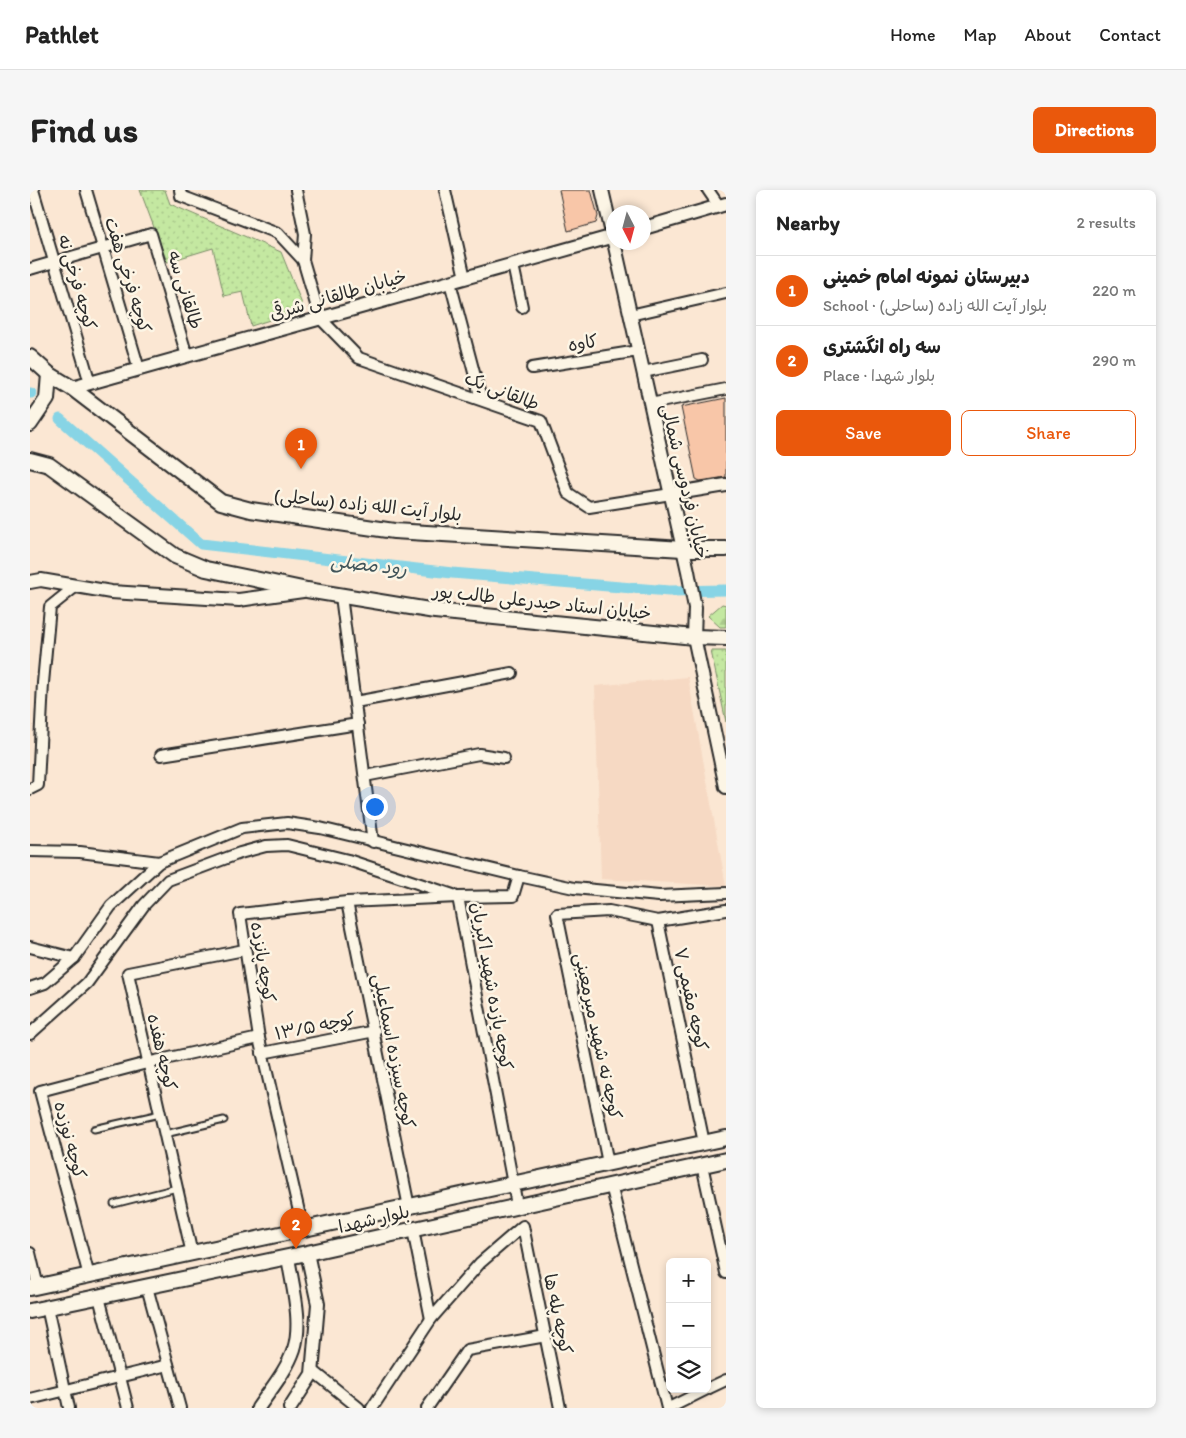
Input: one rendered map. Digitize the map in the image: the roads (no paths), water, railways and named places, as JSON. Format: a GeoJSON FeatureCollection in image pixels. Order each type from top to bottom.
{"type":"FeatureCollection","features":[{"type":"Feature","properties":{"kind":"main road","name":"بلوار آیت الله زاده (ساحلی)"},"geometry":{"type":"LineString","coordinates":[[30,356],[49,374],[72,388],[221,502],[251,510],[394,531],[683,549],[726,549]]}},
{"type":"Feature","properties":{"kind":"main road"},"geometry":{"type":"LineString","coordinates":[[30,424],[47,399],[49,374]]}},
{"type":"Feature","properties":{"kind":"main road","name":"خیابان استاد حیدرعلی طالب پور"},"geometry":{"type":"LineString","coordinates":[[30,460],[49,465],[176,556],[206,569],[307,590],[435,611],[694,637],[726,638]]}},
{"type":"Feature","properties":{"kind":"main road","name":"بلوار شهدا"},"geometry":{"type":"LineString","coordinates":[[34,1288],[726,1138]]}},
{"type":"Feature","properties":{"kind":"main road","name":"بلوار شهدا"},"geometry":{"type":"LineString","coordinates":[[30,1311],[288,1258],[517,1205],[726,1160]]}},
{"type":"Feature","properties":{"kind":"street","name":"کوچه فرخی نه"},"geometry":{"type":"LineString","coordinates":[[33,190],[90,383]]}},
{"type":"Feature","properties":{"kind":"street","name":"کوچه فرخی هفت"},"geometry":{"type":"LineString","coordinates":[[86,190],[140,369]]}},
{"type":"Feature","properties":{"kind":"street"},"geometry":{"type":"LineString","coordinates":[[180,190],[181,196],[278,233],[303,260]]}},
{"type":"Feature","properties":{"kind":"street"},"geometry":{"type":"LineString","coordinates":[[296,190],[305,234],[303,260],[320,318]]}},
{"type":"Feature","properties":{"kind":"street"},"geometry":{"type":"LineString","coordinates":[[445,190],[465,278]]}},
{"type":"Feature","properties":{"kind":"street","name":"خیابان فردوسی شمالی"},"geometry":{"type":"LineString","coordinates":[[602,190],[606,208]]}},
{"type":"Feature","properties":{"kind":"street"},"geometry":{"type":"LineString","coordinates":[[651,226],[722,205],[708,190]]}},
{"type":"Feature","properties":{"kind":"street","name":"طالقانی سه"},"geometry":{"type":"LineString","coordinates":[[103,248],[151,234],[187,356]]}},
{"type":"Feature","properties":{"kind":"street","name":"خیابان طالقانی شرقی"},"geometry":{"type":"LineString","coordinates":[[72,388],[513,264],[606,241]]}},
{"type":"Feature","properties":{"kind":"street"},"geometry":{"type":"LineString","coordinates":[[30,269],[103,248]]}},
{"type":"Feature","properties":{"kind":"street","name":"خیابان فردوسی شمالی"},"geometry":{"type":"LineString","coordinates":[[615,250],[688,571],[694,608],[694,637],[721,741],[726,787]]}},
{"type":"Feature","properties":{"kind":"street"},"geometry":{"type":"LineString","coordinates":[[513,264],[522,307]]}},
{"type":"Feature","properties":{"kind":"street"},"geometry":{"type":"LineString","coordinates":[[450,282],[481,400]]}},
{"type":"Feature","properties":{"kind":"street"},"geometry":{"type":"LineString","coordinates":[[630,315],[726,292]]}},
{"type":"Feature","properties":{"kind":"street","name":"طالقانی یک"},"geometry":{"type":"LineString","coordinates":[[320,318],[359,358],[541,421],[568,493],[589,507],[670,494]]}},
{"type":"Feature","properties":{"kind":"street","name":"کاوه"},"geometry":{"type":"LineString","coordinates":[[532,368],[638,351]]}},
{"type":"Feature","properties":{"kind":"street"},"geometry":{"type":"LineString","coordinates":[[643,372],[702,360]]}},
{"type":"Feature","properties":{"kind":"street"},"geometry":{"type":"LineString","coordinates":[[650,404],[726,389]]}},
{"type":"Feature","properties":{"kind":"street"},"geometry":{"type":"LineString","coordinates":[[670,494],[726,485]]}},
{"type":"Feature","properties":{"kind":"street"},"geometry":{"type":"LineString","coordinates":[[30,582],[41,580],[112,592],[239,600],[307,590]]}},
{"type":"Feature","properties":{"kind":"street"},"geometry":{"type":"LineString","coordinates":[[30,789],[38,785],[43,683],[50,607],[76,586]]}},
{"type":"Feature","properties":{"kind":"street"},"geometry":{"type":"LineString","coordinates":[[341,596],[373,842]]}},
{"type":"Feature","properties":{"kind":"street"},"geometry":{"type":"LineString","coordinates":[[355,702],[512,674]]}},
{"type":"Feature","properties":{"kind":"street"},"geometry":{"type":"LineString","coordinates":[[161,755],[358,724]]}},
{"type":"Feature","properties":{"kind":"street"},"geometry":{"type":"LineString","coordinates":[[365,776],[479,754],[504,758]]}},
{"type":"Feature","properties":{"kind":"street"},"geometry":{"type":"LineString","coordinates":[[30,988],[45,983],[74,958],[111,906],[159,862],[242,828],[264,824],[287,823],[574,888],[659,896],[726,893]]}},
{"type":"Feature","properties":{"kind":"street"},"geometry":{"type":"LineString","coordinates":[[30,1034],[87,983],[144,905],[168,880],[240,853],[266,846],[287,845],[357,862],[458,897]]}},
{"type":"Feature","properties":{"kind":"street"},"geometry":{"type":"LineString","coordinates":[[30,851],[80,852],[159,862]]}},
{"type":"Feature","properties":{"kind":"street","name":"کوچه یازده شهید اکبریان"},"geometry":{"type":"LineString","coordinates":[[517,1205],[458,897],[513,896],[518,876]]}},
{"type":"Feature","properties":{"kind":"street","name":"کوچه پانزده"},"geometry":{"type":"LineString","coordinates":[[303,1229],[259,1038],[240,914],[348,902],[458,897]]}},
{"type":"Feature","properties":{"kind":"street","name":"کوچه سیزده اسماعیلی"},"geometry":{"type":"LineString","coordinates":[[348,902],[375,1031],[408,1206]]}},
{"type":"Feature","properties":{"kind":"street"},"geometry":{"type":"LineString","coordinates":[[658,921],[726,910]]}},
{"type":"Feature","properties":{"kind":"street","name":"کوچه نه شهید میرمعینی"},"geometry":{"type":"LineString","coordinates":[[608,1164],[557,914],[608,911],[658,921]]}},
{"type":"Feature","properties":{"kind":"street","name":"کوچه مقیمی ۷"},"geometry":{"type":"LineString","coordinates":[[658,921],[704,1143]]}},
{"type":"Feature","properties":{"kind":"street"},"geometry":{"type":"LineString","coordinates":[[30,947],[74,958]]}},
{"type":"Feature","properties":{"kind":"street","name":"کوچه هفده"},"geometry":{"type":"LineString","coordinates":[[192,1254],[128,973],[244,950]]}},
{"type":"Feature","properties":{"kind":"street","name":"کوچه ۱۳/۵"},"geometry":{"type":"LineString","coordinates":[[262,1053],[375,1031]]}},
{"type":"Feature","properties":{"kind":"street"},"geometry":{"type":"LineString","coordinates":[[147,1063],[259,1038]]}},
{"type":"Feature","properties":{"kind":"street","name":"کوچه نوزده"},"geometry":{"type":"LineString","coordinates":[[89,1276],[40,1091],[147,1063]]}},
{"type":"Feature","properties":{"kind":"street"},"geometry":{"type":"LineString","coordinates":[[702,1165],[726,1273]]}},
{"type":"Feature","properties":{"kind":"street"},"geometry":{"type":"LineString","coordinates":[[611,1185],[668,1408],[699,1393]]}},
{"type":"Feature","properties":{"kind":"street"},"geometry":{"type":"LineString","coordinates":[[715,1225],[726,1229]]}},
{"type":"Feature","properties":{"kind":"street","name":"کوچه پله ها"},"geometry":{"type":"LineString","coordinates":[[431,1319],[480,1263],[522,1226],[546,1336],[557,1407]]}},
{"type":"Feature","properties":{"kind":"street"},"geometry":{"type":"LineString","coordinates":[[372,1408],[431,1319],[413,1230]]}},
{"type":"Feature","properties":{"kind":"street"},"geometry":{"type":"LineString","coordinates":[[30,1253],[34,1288]]}},
{"type":"Feature","properties":{"kind":"street"},"geometry":{"type":"LineString","coordinates":[[290,1408],[312,1370],[318,1304],[308,1253]]}},
{"type":"Feature","properties":{"kind":"street"},"geometry":{"type":"LineString","coordinates":[[258,1408],[288,1363],[295,1348],[298,1328],[288,1258]]}},
{"type":"Feature","properties":{"kind":"street"},"geometry":{"type":"LineString","coordinates":[[147,1287],[180,1408]]}},
{"type":"Feature","properties":{"kind":"street"},"geometry":{"type":"LineString","coordinates":[[98,1297],[128,1408]]}},
{"type":"Feature","properties":{"kind":"street"},"geometry":{"type":"LineString","coordinates":[[47,1307],[69,1408]]}},
{"type":"Feature","properties":{"kind":"street"},"geometry":{"type":"LineString","coordinates":[[427,1408],[467,1350],[546,1336]]}},
{"type":"Feature","properties":{"kind":"street"},"geometry":{"type":"LineString","coordinates":[[30,1399],[168,1365]]}},
{"type":"Feature","properties":{"kind":"street"},"geometry":{"type":"LineString","coordinates":[[312,1370],[359,1408]]}},
{"type":"Feature","properties":{"kind":"street"},"geometry":{"type":"LineString","coordinates":[[711,1387],[726,1380]]}},
{"type":"Feature","properties":{"kind":"lane"},"geometry":{"type":"LineString","coordinates":[[94,1129],[160,1114]]}},
{"type":"Feature","properties":{"kind":"lane"},"geometry":{"type":"LineString","coordinates":[[165,1134],[224,1120]]}},
{"type":"Feature","properties":{"kind":"lane"},"geometry":{"type":"LineString","coordinates":[[114,1204],[177,1188]]}},
{"type":"Feature","properties":{"kind":"waterway","name":"رود مصلی"},"geometry":{"type":"LineString","coordinates":[[60,419],[201,544],[452,573],[669,591],[726,590]]}},
{"type":"Feature","properties":{"kind":"place","name":"دبیرستان نمونه امام خمینی"},"geometry":{"type":"Point","coordinates":[301,469]}},
{"type":"Feature","properties":{"kind":"place","name":"سه راه انگشتری"},"geometry":{"type":"Point","coordinates":[296,1249]}}]}
